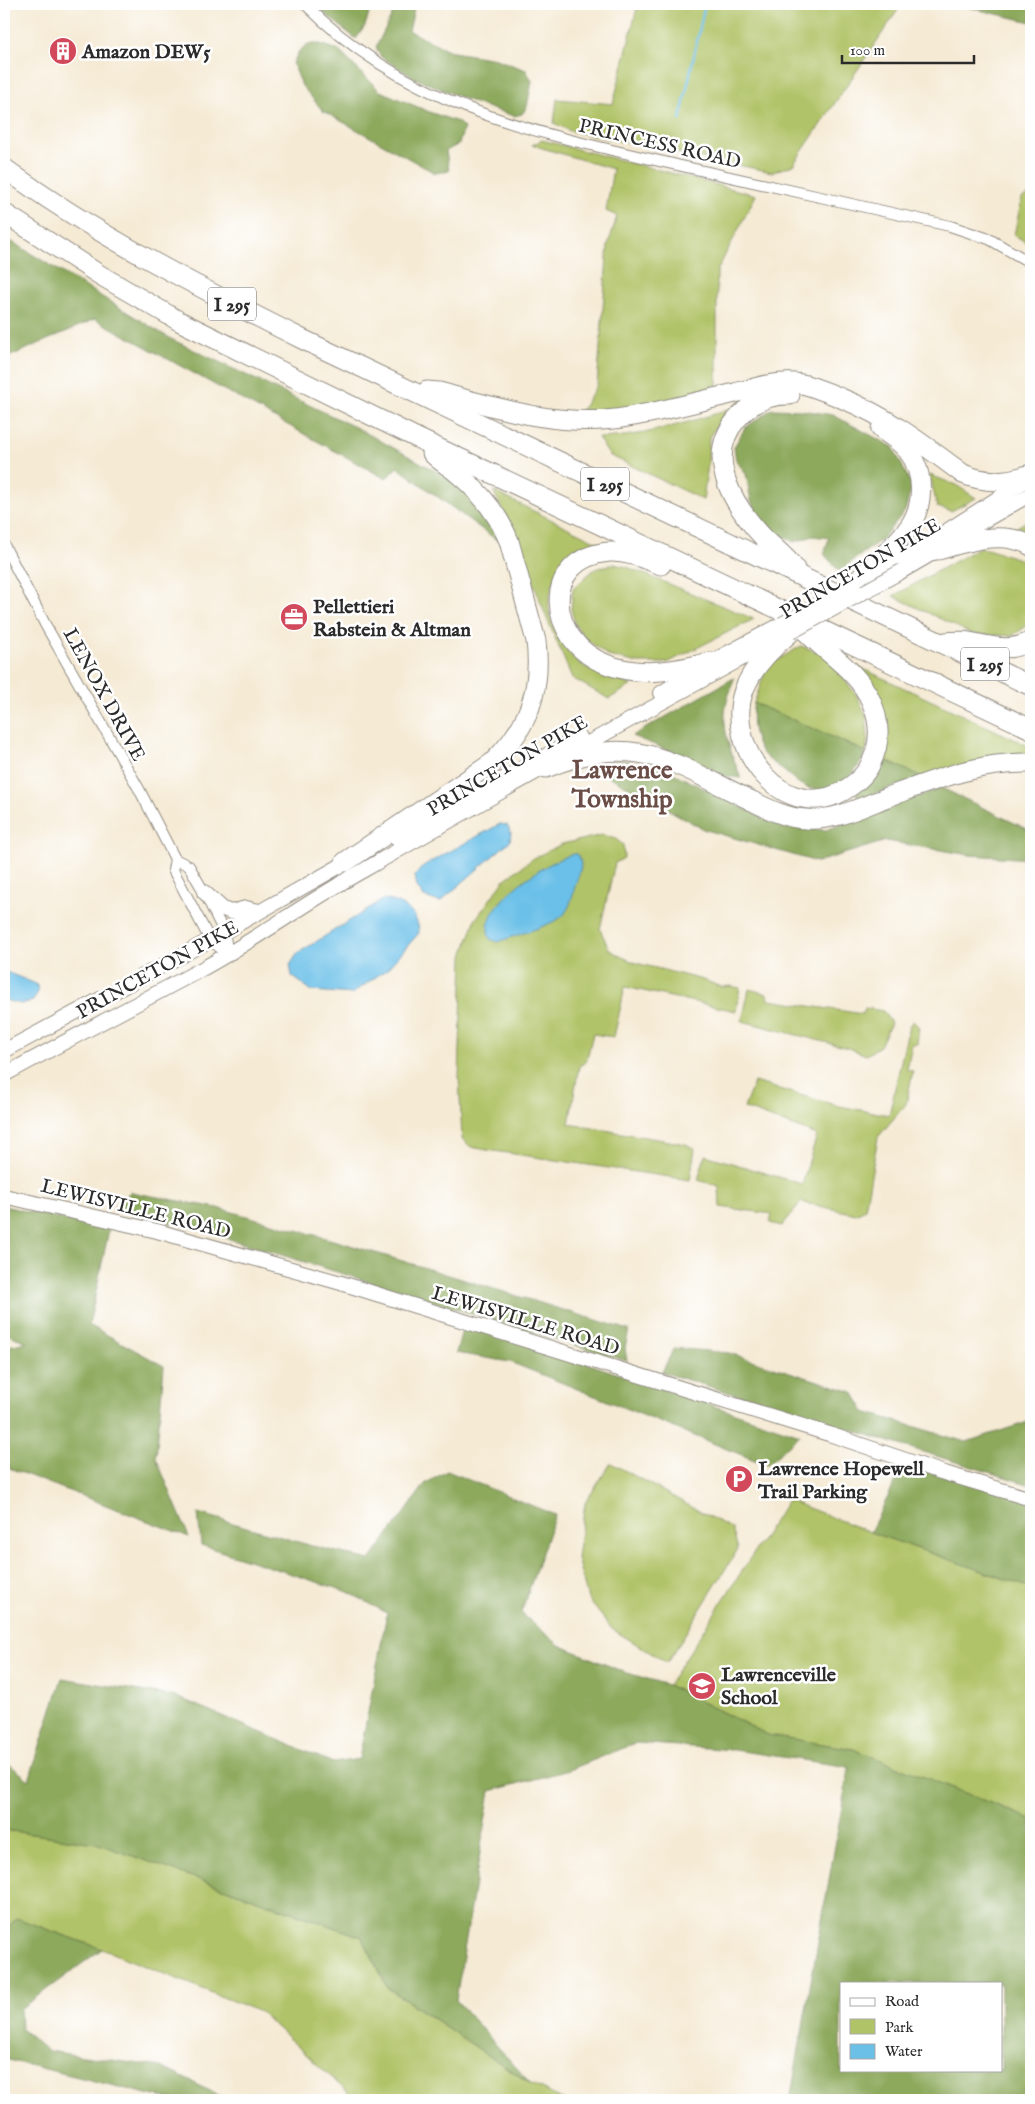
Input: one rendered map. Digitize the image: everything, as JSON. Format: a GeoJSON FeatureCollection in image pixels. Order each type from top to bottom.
{"type":"FeatureCollection","features":[{"type":"Feature","properties":{"kind":"highway","name":"I 295"},"geometry":{"type":"LineString","coordinates":[[4,168],[59,206],[147,259],[294,335],[1031,686]]}},
{"type":"Feature","properties":{"kind":"highway","name":"I 295"},"geometry":{"type":"LineString","coordinates":[[4,213],[100,275],[179,321],[417,438],[708,576],[791,623],[1031,729]]}},
{"type":"Feature","properties":{"kind":"highway"},"geometry":{"type":"LineString","coordinates":[[410,390],[439,392],[535,417],[579,421],[628,418],[776,383],[804,384],[882,416],[902,428],[963,474],[970,477],[994,482],[1031,476]]}},
{"type":"Feature","properties":{"kind":"highway"},"geometry":{"type":"LineString","coordinates":[[801,576],[788,559],[762,535],[735,500],[724,478],[722,467],[724,443],[734,422],[750,406],[772,396],[791,395],[826,403],[877,427],[897,439],[913,459],[919,476],[920,494],[918,506],[896,561],[853,585]]}},
{"type":"Feature","properties":{"kind":"highway"},"geometry":{"type":"LineString","coordinates":[[345,862],[492,763],[505,750],[519,730],[530,708],[535,690],[538,657],[536,641],[509,541],[503,526],[495,512],[469,483],[437,459],[417,438]]}},
{"type":"Feature","properties":{"kind":"highway"},"geometry":{"type":"LineString","coordinates":[[938,550],[994,537],[1017,539],[1031,546]]}},
{"type":"Feature","properties":{"kind":"highway"},"geometry":{"type":"LineString","coordinates":[[708,576],[689,577],[626,554],[610,552],[587,559],[570,572],[564,582],[558,603],[562,623],[575,643],[589,655],[607,665],[630,670],[655,672],[711,662]]}},
{"type":"Feature","properties":{"kind":"highway"},"geometry":{"type":"LineString","coordinates":[[791,623],[840,660],[852,674],[866,692],[875,711],[878,734],[874,756],[862,777],[852,786],[829,797],[800,797],[783,791],[774,785],[756,765],[743,739],[739,717],[749,655],[791,623]]}},
{"type":"Feature","properties":{"kind":"highway"},"geometry":{"type":"LineString","coordinates":[[939,642],[967,641],[984,646],[1010,648],[1031,641]]}},
{"type":"Feature","properties":{"kind":"highway"},"geometry":{"type":"LineString","coordinates":[[546,768],[588,753],[604,751],[638,752],[668,760],[778,813],[806,819],[837,816],[967,769],[990,765],[1031,763]]}},
{"type":"Feature","properties":{"kind":"main road","name":"PRINCETON PIKE"},"geometry":{"type":"LineString","coordinates":[[791,623],[896,561],[1031,476]]}},
{"type":"Feature","properties":{"kind":"main road","name":"PRINCETON PIKE"},"geometry":{"type":"LineString","coordinates":[[896,561],[938,550],[950,540],[1031,494]]}},
{"type":"Feature","properties":{"kind":"main road","name":"PRINCETON PIKE"},"geometry":{"type":"LineString","coordinates":[[4,1075],[228,954],[361,871],[546,768],[591,740],[749,655],[853,585]]}},
{"type":"Feature","properties":{"kind":"main road","name":"PRINCETON PIKE"},"geometry":{"type":"LineString","coordinates":[[4,1051],[210,940],[345,862],[374,849],[654,697],[711,662],[749,655]]}},
{"type":"Feature","properties":{"kind":"main road"},"geometry":{"type":"LineString","coordinates":[[204,892],[223,909],[231,912],[246,908],[259,911]]}},
{"type":"Feature","properties":{"kind":"main road","name":"LEWISVILLE ROAD"},"geometry":{"type":"LineString","coordinates":[[4,1196],[157,1232],[341,1283],[829,1434],[941,1472],[1031,1499]]}},
{"type":"Feature","properties":{"kind":"street","name":"PRINCESS ROAD"},"geometry":{"type":"LineString","coordinates":[[305,4],[350,43],[387,68],[442,98],[500,121],[628,154],[950,226],[989,239],[1031,263]]}},
{"type":"Feature","properties":{"kind":"street","name":"LENOX DRIVE"},"geometry":{"type":"LineString","coordinates":[[4,545],[46,626],[139,790],[175,859],[189,866],[204,892],[224,932],[228,954]]}},
{"type":"Feature","properties":{"kind":"street","name":"LENOX DRIVE"},"geometry":{"type":"LineString","coordinates":[[175,859],[173,870],[210,940],[228,954]]}},
{"type":"Feature","properties":{"kind":"green space"},"geometry":{"type":"Polygon","coordinates":[[[313,4],[372,4],[365,26],[356,39],[313,4]]]}},
{"type":"Feature","properties":{"kind":"green space"},"geometry":{"type":"Polygon","coordinates":[[[406,4],[414,9],[409,31],[453,52],[496,59],[526,70],[532,81],[527,107],[522,114],[514,116],[477,104],[415,78],[381,57],[376,47],[393,13],[406,4]]]}},
{"type":"Feature","properties":{"kind":"green space"},"geometry":{"type":"Polygon","coordinates":[[[638,4],[902,4],[793,165],[772,172],[570,131],[554,123],[557,99],[613,104],[638,4]]]}},
{"type":"Feature","properties":{"kind":"green space"},"geometry":{"type":"Polygon","coordinates":[[[954,4],[1031,4],[1031,22],[954,4]]]}},
{"type":"Feature","properties":{"kind":"green space"},"geometry":{"type":"Polygon","coordinates":[[[308,44],[321,44],[338,50],[380,91],[458,122],[464,128],[459,144],[446,151],[449,171],[435,173],[323,111],[302,86],[293,63],[299,51],[308,44]]]}},
{"type":"Feature","properties":{"kind":"green space"},"geometry":{"type":"Polygon","coordinates":[[[542,140],[756,195],[717,271],[717,385],[671,400],[624,409],[581,411],[597,385],[608,245],[617,216],[606,211],[613,169],[532,145],[542,140]]]}},
{"type":"Feature","properties":{"kind":"green space"},"geometry":{"type":"Polygon","coordinates":[[[1031,193],[1031,245],[1014,235],[1022,198],[1031,193]]]}},
{"type":"Feature","properties":{"kind":"green space"},"geometry":{"type":"Polygon","coordinates":[[[4,237],[171,339],[357,428],[469,489],[498,541],[397,467],[386,479],[95,319],[4,359],[4,237]]]}},
{"type":"Feature","properties":{"kind":"green space"},"geometry":{"type":"Polygon","coordinates":[[[772,409],[802,410],[833,415],[893,447],[912,486],[905,511],[882,539],[839,571],[824,554],[829,538],[813,536],[794,542],[763,526],[751,501],[746,474],[736,460],[734,447],[745,428],[772,409]]]}},
{"type":"Feature","properties":{"kind":"green space"},"geometry":{"type":"Polygon","coordinates":[[[728,410],[709,437],[708,464],[703,500],[609,455],[598,438],[648,432],[728,410]]]}},
{"type":"Feature","properties":{"kind":"green space"},"geometry":{"type":"Polygon","coordinates":[[[930,475],[956,485],[976,498],[951,511],[937,507],[930,475]]]}},
{"type":"Feature","properties":{"kind":"green space"},"geometry":{"type":"Polygon","coordinates":[[[493,491],[603,545],[580,547],[573,551],[561,565],[550,593],[550,616],[564,646],[574,659],[598,673],[632,685],[609,699],[572,678],[514,532],[493,491]]]}},
{"type":"Feature","properties":{"kind":"green space"},"geometry":{"type":"Polygon","coordinates":[[[1031,519],[1031,536],[1015,528],[1031,519]]]}},
{"type":"Feature","properties":{"kind":"green space"},"geometry":{"type":"Polygon","coordinates":[[[980,547],[1017,558],[1031,565],[1031,623],[1012,636],[972,634],[893,596],[980,547]]]}},
{"type":"Feature","properties":{"kind":"green space"},"geometry":{"type":"Polygon","coordinates":[[[614,564],[627,567],[754,619],[667,663],[638,663],[608,656],[585,638],[575,625],[571,609],[573,589],[595,569],[614,564]]]}},
{"type":"Feature","properties":{"kind":"green space"},"geometry":{"type":"Polygon","coordinates":[[[801,646],[826,655],[857,696],[866,715],[868,738],[866,752],[754,703],[767,666],[801,646]]]}},
{"type":"Feature","properties":{"kind":"green space"},"geometry":{"type":"Polygon","coordinates":[[[857,666],[1031,747],[1031,757],[923,777],[882,759],[857,666]]]}},
{"type":"Feature","properties":{"kind":"green space"},"geometry":{"type":"Polygon","coordinates":[[[734,678],[726,704],[725,721],[729,746],[741,778],[716,775],[670,751],[632,736],[734,678]]]}},
{"type":"Feature","properties":{"kind":"green space"},"geometry":{"type":"Polygon","coordinates":[[[754,703],[866,752],[855,770],[840,784],[821,790],[811,789],[800,784],[762,752],[755,739],[752,717],[754,703]]]}},
{"type":"Feature","properties":{"kind":"green space"},"geometry":{"type":"Polygon","coordinates":[[[882,759],[923,777],[856,800],[857,792],[882,759]]]}},
{"type":"Feature","properties":{"kind":"green space"},"geometry":{"type":"Polygon","coordinates":[[[623,760],[665,769],[783,828],[826,830],[942,788],[1031,831],[1031,859],[970,855],[886,841],[817,862],[703,829],[587,764],[623,760]]]}},
{"type":"Feature","properties":{"kind":"green space"},"geometry":{"type":"Polygon","coordinates":[[[603,835],[616,839],[623,845],[624,858],[615,863],[600,929],[609,949],[636,963],[703,980],[722,987],[740,988],[736,1011],[625,987],[614,1037],[593,1034],[586,1062],[579,1066],[569,1124],[686,1144],[695,1149],[690,1180],[487,1150],[471,1147],[462,1139],[459,1077],[463,956],[475,920],[505,879],[534,858],[562,844],[603,835]]]}},
{"type":"Feature","properties":{"kind":"green space"},"geometry":{"type":"Polygon","coordinates":[[[749,989],[768,994],[769,1000],[863,1014],[865,1008],[883,1011],[891,1023],[880,1046],[866,1055],[848,1048],[742,1021],[749,989]]]}},
{"type":"Feature","properties":{"kind":"green space"},"geometry":{"type":"Polygon","coordinates":[[[913,1021],[919,1027],[917,1044],[912,1044],[907,1070],[913,1071],[906,1104],[878,1137],[865,1209],[856,1214],[801,1202],[782,1226],[770,1223],[772,1214],[720,1207],[719,1186],[698,1180],[705,1155],[802,1184],[817,1135],[744,1108],[754,1082],[839,1106],[889,1115],[909,1026],[913,1021]]]}},
{"type":"Feature","properties":{"kind":"green space"},"geometry":{"type":"Polygon","coordinates":[[[130,1192],[218,1208],[340,1242],[629,1330],[625,1348],[627,1361],[200,1230],[113,1209],[130,1192]]]}},
{"type":"Feature","properties":{"kind":"green space"},"geometry":{"type":"Polygon","coordinates":[[[4,1206],[109,1230],[89,1325],[164,1366],[156,1458],[189,1537],[4,1466],[4,1347],[27,1342],[4,1333],[4,1206]]]}},
{"type":"Feature","properties":{"kind":"green space"},"geometry":{"type":"Polygon","coordinates":[[[464,1322],[800,1435],[767,1465],[510,1362],[456,1353],[464,1322]]]}},
{"type":"Feature","properties":{"kind":"green space"},"geometry":{"type":"Polygon","coordinates":[[[674,1348],[729,1353],[853,1392],[865,1412],[966,1442],[1031,1421],[1031,1485],[662,1372],[674,1348]]]}},
{"type":"Feature","properties":{"kind":"green space"},"geometry":{"type":"Polygon","coordinates":[[[611,1463],[732,1529],[738,1549],[667,1663],[612,1629],[588,1599],[577,1558],[585,1503],[611,1463]]]}},
{"type":"Feature","properties":{"kind":"green space"},"geometry":{"type":"Polygon","coordinates":[[[904,1465],[1031,1500],[1031,1588],[870,1532],[904,1465]]]}},
{"type":"Feature","properties":{"kind":"green space"},"geometry":{"type":"Polygon","coordinates":[[[447,1471],[555,1515],[521,1613],[559,1645],[624,1672],[668,1685],[768,1735],[853,1749],[1031,1819],[1031,2100],[790,2100],[849,1767],[734,1750],[636,1743],[569,1770],[490,1791],[456,2000],[531,2084],[388,1988],[362,1937],[96,1843],[4,1830],[4,1760],[29,1780],[62,1678],[177,1697],[333,1763],[359,1759],[387,1613],[348,1592],[201,1545],[198,1513],[309,1545],[370,1560],[426,1483],[447,1471]]]}},
{"type":"Feature","properties":{"kind":"green space"},"geometry":{"type":"Polygon","coordinates":[[[788,1500],[870,1532],[1031,1588],[1031,1819],[853,1749],[768,1735],[668,1685],[788,1500]]]}},
{"type":"Feature","properties":{"kind":"green space"},"geometry":{"type":"Polygon","coordinates":[[[4,1830],[96,1843],[362,1937],[389,1989],[531,2084],[564,2100],[356,2100],[260,2012],[102,1949],[16,1918],[4,1934],[4,1830]]]}},
{"type":"Feature","properties":{"kind":"green space"},"geometry":{"type":"Polygon","coordinates":[[[16,1918],[102,1949],[20,2009],[21,2029],[48,2051],[161,2067],[229,2100],[172,2100],[4,2059],[4,1934],[16,1918]]]}},
{"type":"Feature","properties":{"kind":"water"},"geometry":{"type":"Polygon","coordinates":[[[500,824],[507,825],[511,832],[510,841],[440,902],[424,897],[417,887],[415,876],[423,866],[500,824]]]}},
{"type":"Feature","properties":{"kind":"water"},"geometry":{"type":"Polygon","coordinates":[[[577,854],[581,864],[569,906],[565,913],[545,925],[498,942],[490,939],[488,926],[493,913],[503,899],[531,875],[561,858],[577,854]]]}},
{"type":"Feature","properties":{"kind":"water"},"geometry":{"type":"Polygon","coordinates":[[[384,899],[403,906],[413,914],[419,933],[387,969],[352,994],[312,991],[292,976],[290,965],[298,953],[384,899]]]}},
{"type":"Feature","properties":{"kind":"water"},"geometry":{"type":"Polygon","coordinates":[[[4,971],[36,984],[39,990],[33,1001],[21,1004],[4,1000],[4,971]]]}},
{"type":"Feature","properties":{"kind":"waterway"},"geometry":{"type":"LineString","coordinates":[[680,120],[705,4]]}},
{"type":"Feature","properties":{"kind":"place","name":"Amazon DEW5"},"geometry":{"type":"Point","coordinates":[63,51]}},
{"type":"Feature","properties":{"kind":"place","name":"Pellettieri Rabstein & Altman"},"geometry":{"type":"Point","coordinates":[294,617]}},
{"type":"Feature","properties":{"kind":"place","name":"Lawrence Hopewell Trail Parking"},"geometry":{"type":"Point","coordinates":[739,1479]}},
{"type":"Feature","properties":{"kind":"place","name":"Lawrenceville School"},"geometry":{"type":"Point","coordinates":[702,1686]}},
{"type":"Feature","properties":{"kind":"district","name":"Lawrence Township"},"geometry":{"type":"Point","coordinates":[622,784]}}]}
